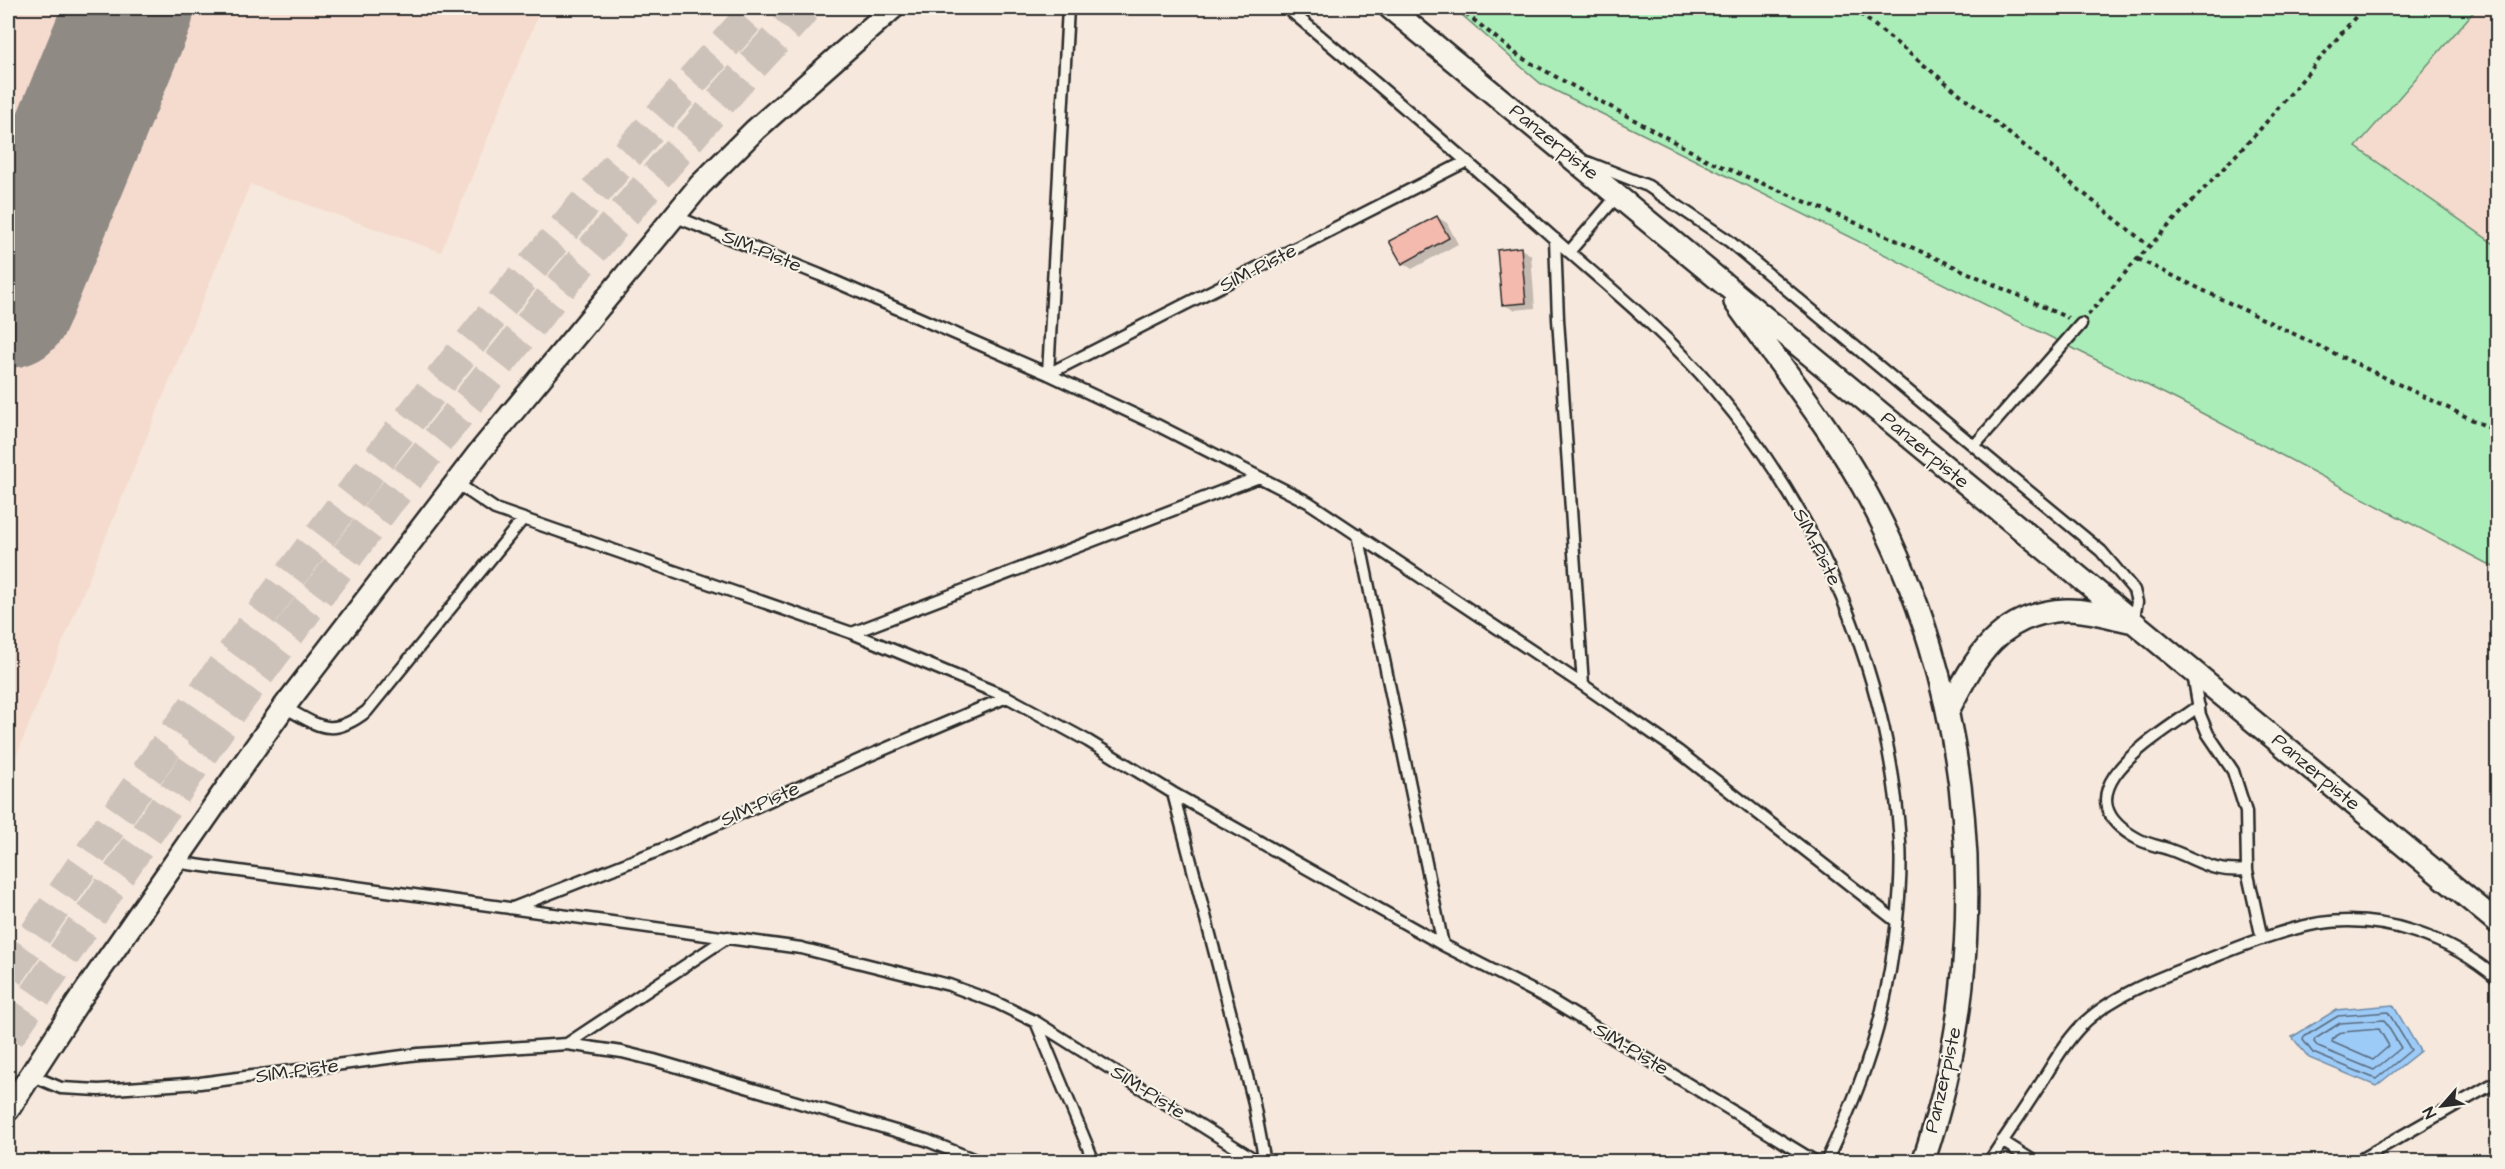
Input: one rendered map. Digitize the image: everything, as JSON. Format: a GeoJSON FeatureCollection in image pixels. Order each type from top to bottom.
{"type":"FeatureCollection","features":[{"type":"Feature","properties":{"kind":"street"},"geometry":{"type":"LineString","coordinates":[[8,1110],[174,862],[284,707],[455,482],[700,185],[755,130],[893,8]]}},
{"type":"Feature","properties":{"kind":"street","name":"Panzerpiste"},"geometry":{"type":"LineString","coordinates":[[1390,8],[2498,923]]}},
{"type":"Feature","properties":{"kind":"street","name":"Panzerpiste"},"geometry":{"type":"LineString","coordinates":[[1717,277],[1816,412],[1862,485],[1896,554],[1921,618],[1948,711],[1961,803],[1967,879],[1965,948],[1954,1045],[1923,1161]]}},
{"type":"Feature","properties":{"kind":"street","name":"Panzerpiste"},"geometry":{"type":"LineString","coordinates":[[1948,711],[1968,671],[1983,649],[2007,628],[2035,615],[2067,609],[2133,622]]}},
{"type":"Feature","properties":{"kind":"lane"},"geometry":{"type":"LineString","coordinates":[[1048,374],[1068,8]]}},
{"type":"Feature","properties":{"kind":"lane","name":"SIM-Piste"},"geometry":{"type":"LineString","coordinates":[[1287,8],[1467,161],[1658,331],[1713,388],[1747,431],[1786,487],[1819,546],[1848,610],[1870,673],[1885,736],[1900,845],[1896,921],[1882,1009],[1857,1095],[1826,1161]]}},
{"type":"Feature","properties":{"kind":"lane"},"geometry":{"type":"LineString","coordinates":[[1569,155],[1648,186],[1729,241],[2101,551],[2134,591],[2137,611],[2133,622]]}},
{"type":"Feature","properties":{"kind":"lane","name":"SIM-Piste"},"geometry":{"type":"LineString","coordinates":[[1048,374],[1467,161]]}},
{"type":"Feature","properties":{"kind":"lane"},"geometry":{"type":"LineString","coordinates":[[1569,252],[1618,195]]}},
{"type":"Feature","properties":{"kind":"lane","name":"SIM-Piste"},"geometry":{"type":"LineString","coordinates":[[674,216],[820,275],[1048,374],[1157,425],[1308,502],[1583,685],[1677,751],[1896,921]]}},
{"type":"Feature","properties":{"kind":"lane"},"geometry":{"type":"LineString","coordinates":[[1555,239],[1558,319],[1583,685]]}},
{"type":"Feature","properties":{"kind":"lane"},"geometry":{"type":"LineString","coordinates":[[1974,446],[2081,324]]}},
{"type":"Feature","properties":{"kind":"lane"},"geometry":{"type":"LineString","coordinates":[[852,633],[1259,477]]}},
{"type":"Feature","properties":{"kind":"lane","name":"SIM-Piste"},"geometry":{"type":"LineString","coordinates":[[455,482],[482,502],[523,519],[852,633],[1007,697],[1088,741],[1173,793],[1443,945],[1547,998],[1816,1161]]}},
{"type":"Feature","properties":{"kind":"lane"},"geometry":{"type":"LineString","coordinates":[[284,707],[319,726],[333,728],[351,723],[367,711],[523,519]]}},
{"type":"Feature","properties":{"kind":"lane"},"geometry":{"type":"LineString","coordinates":[[1358,534],[1443,945]]}},
{"type":"Feature","properties":{"kind":"lane"},"geometry":{"type":"LineString","coordinates":[[2193,671],[2199,706],[2208,734],[2233,771],[2246,812],[2247,870],[2262,939]]}},
{"type":"Feature","properties":{"kind":"lane","name":"SIM-Piste"},"geometry":{"type":"LineString","coordinates":[[513,908],[660,850],[866,757],[1007,697]]}},
{"type":"Feature","properties":{"kind":"lane"},"geometry":{"type":"LineString","coordinates":[[2199,706],[2133,754],[2114,773],[2105,791],[2108,811],[2116,824],[2138,839],[2215,869],[2226,872],[2247,870]]}},
{"type":"Feature","properties":{"kind":"lane"},"geometry":{"type":"LineString","coordinates":[[1173,793],[1253,1099],[1264,1161]]}},
{"type":"Feature","properties":{"kind":"lane","name":"SIM-Piste"},"geometry":{"type":"LineString","coordinates":[[174,862],[728,937],[812,951],[949,985],[995,1002],[1036,1022],[1259,1161]]}},
{"type":"Feature","properties":{"kind":"lane"},"geometry":{"type":"LineString","coordinates":[[1989,1161],[2060,1052],[2082,1025],[2120,998],[2166,975],[2262,939],[2321,923],[2360,921],[2401,928],[2439,940],[2475,960],[2498,979]]}},
{"type":"Feature","properties":{"kind":"lane","name":"SIM-Piste"},"geometry":{"type":"LineString","coordinates":[[567,1044],[728,937]]}},
{"type":"Feature","properties":{"kind":"lane"},"geometry":{"type":"LineString","coordinates":[[1036,1022],[1094,1161]]}},
{"type":"Feature","properties":{"kind":"lane","name":"SIM-Piste"},"geometry":{"type":"LineString","coordinates":[[30,1075],[61,1088],[99,1090],[200,1083],[418,1054],[567,1044],[622,1052],[654,1060],[926,1140],[980,1161]]}},
{"type":"Feature","properties":{"kind":"lane"},"geometry":{"type":"LineString","coordinates":[[2356,1161],[2498,1081]]}},
{"type":"Feature","properties":{"kind":"lane"},"geometry":{"type":"LineString","coordinates":[[2002,1141],[2035,1161]]}},
{"type":"Feature","properties":{"kind":"path"},"geometry":{"type":"LineString","coordinates":[[1459,8],[1520,57],[1709,161],[1889,237],[2081,324],[2149,246],[2257,133],[2363,8]]}},
{"type":"Feature","properties":{"kind":"path"},"geometry":{"type":"LineString","coordinates":[[1853,8],[2149,246]]}},
{"type":"Feature","properties":{"kind":"path"},"geometry":{"type":"LineString","coordinates":[[2138,259],[2498,432]]}},
{"type":"Feature","properties":{"kind":"shaded area"},"geometry":{"type":"Polygon","coordinates":[[[8,8],[541,8],[441,252],[250,184],[8,776],[8,8]]]}},
{"type":"Feature","properties":{"kind":"shaded area"},"geometry":{"type":"Polygon","coordinates":[[[2477,8],[2497,8],[2497,246],[2355,147],[2477,8]]]}},
{"type":"Feature","properties":{"kind":"green space"},"geometry":{"type":"Polygon","coordinates":[[[1454,8],[2477,8],[2356,147],[2497,246],[2497,569],[2179,401],[1540,83],[1454,8]]]}},
{"type":"Feature","properties":{"kind":"water"},"geometry":{"type":"Polygon","coordinates":[[[2393,1005],[2420,1051],[2376,1086],[2309,1058],[2292,1037],[2336,1010],[2393,1005]]]}},
{"type":"Feature","properties":{"kind":"building"},"geometry":{"type":"Polygon","coordinates":[[[1437,216],[1449,238],[1402,264],[1389,241],[1437,216]]]}},
{"type":"Feature","properties":{"kind":"building"},"geometry":{"type":"Polygon","coordinates":[[[1521,247],[1526,303],[1502,305],[1497,250],[1521,247]]]}},
{"type":"Feature","properties":{"kind":"runway"},"geometry":{"type":"LineString","coordinates":[[8,304],[130,8]]}},
{"type":"Feature","properties":{"kind":"tunnel"},"geometry":{"type":"LineString","coordinates":[[8,975],[182,724],[365,477],[556,238],[758,8]]}},
{"type":"Feature","properties":{"kind":"tunnel"},"geometry":{"type":"LineString","coordinates":[[8,1036],[234,706],[386,504],[561,286],[745,73],[805,8]]}}]}
